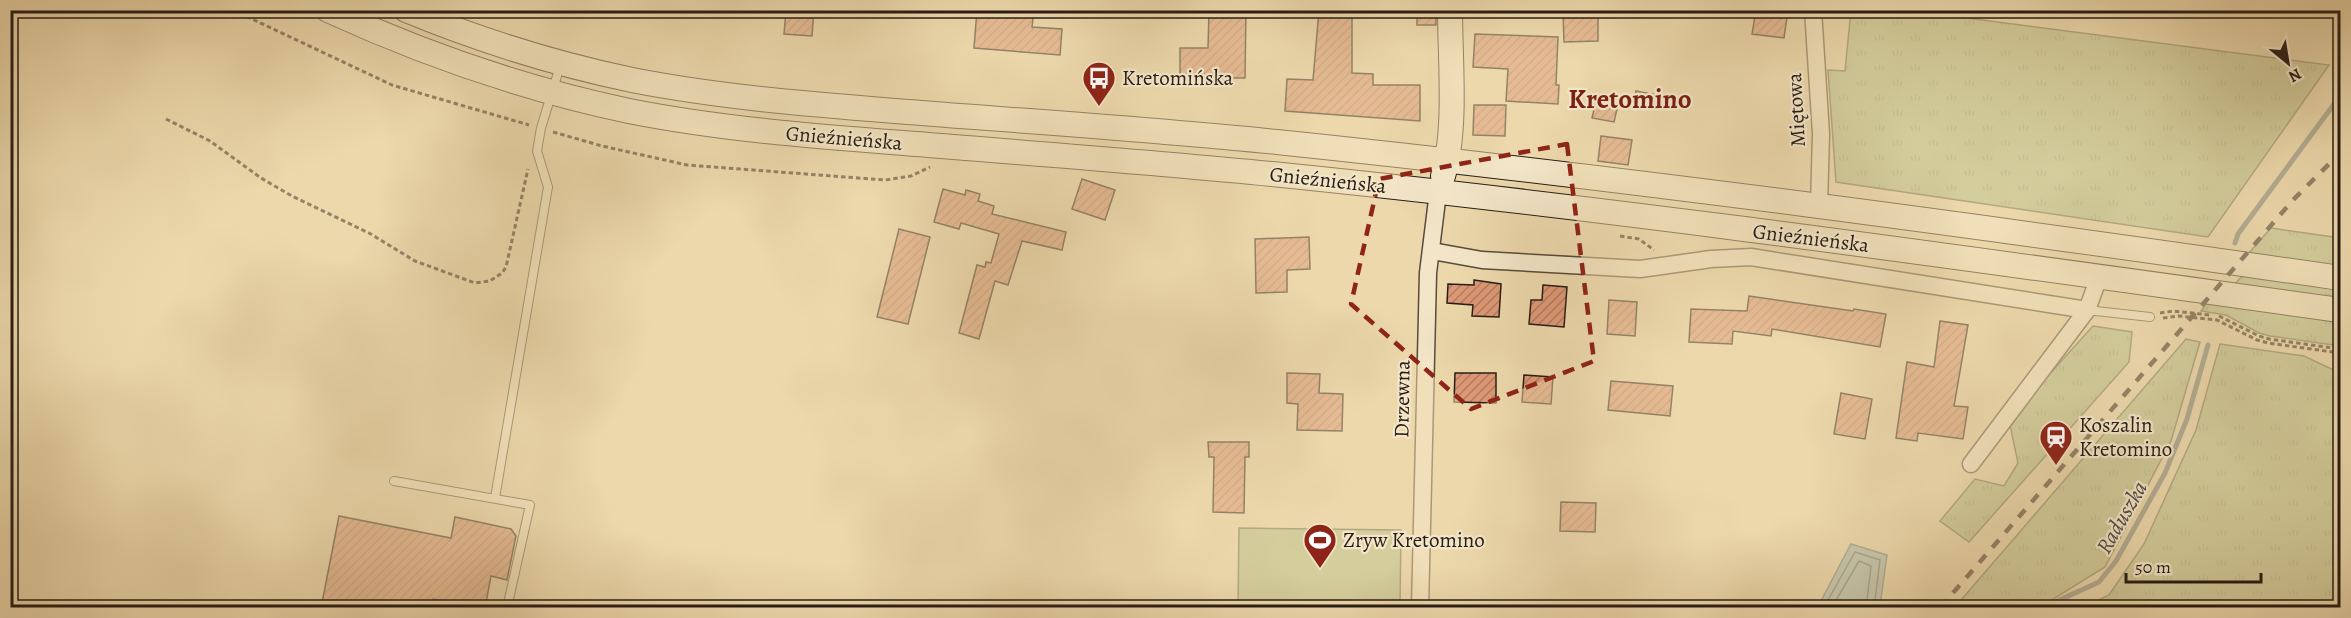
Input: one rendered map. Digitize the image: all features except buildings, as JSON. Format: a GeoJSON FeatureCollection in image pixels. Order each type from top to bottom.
{"type":"FeatureCollection","features":[{"type":"Feature","properties":{"kind":"main road","name":"Gnieźnieńska"},"geometry":{"type":"LineString","coordinates":[[328,10],[435,55],[552,92],[648,114],[771,132],[1216,169],[1438,192],[1852,243],[2340,310]]}},
{"type":"Feature","properties":{"kind":"main road","name":"Gnieźnieńska"},"geometry":{"type":"LineString","coordinates":[[406,10],[483,39],[630,80],[760,99],[1196,134],[1447,161],[1819,207],[2340,278]]}},
{"type":"Feature","properties":{"kind":"main road"},"geometry":{"type":"LineString","coordinates":[[1438,192],[1447,161],[1450,110],[1450,10]]}},
{"type":"Feature","properties":{"kind":"street","name":"Miętowa"},"geometry":{"type":"LineString","coordinates":[[1813,10],[1821,134],[1819,207]]}},
{"type":"Feature","properties":{"kind":"street","name":"Drzewna"},"geometry":{"type":"LineString","coordinates":[[1420,608],[1428,273],[1438,192]]}},
{"type":"Feature","properties":{"kind":"street"},"geometry":{"type":"LineString","coordinates":[[1432,251],[1482,260],[1640,269],[1711,259],[1751,257],[2087,310]]}},
{"type":"Feature","properties":{"kind":"street"},"geometry":{"type":"LineString","coordinates":[[1971,465],[2087,310],[2099,277]]}},
{"type":"Feature","properties":{"kind":"lane"},"geometry":{"type":"LineString","coordinates":[[495,498],[548,187],[537,152],[561,62]]}},
{"type":"Feature","properties":{"kind":"lane"},"geometry":{"type":"LineString","coordinates":[[2087,310],[2150,317]]}},
{"type":"Feature","properties":{"kind":"lane"},"geometry":{"type":"LineString","coordinates":[[394,481],[530,505],[507,608]]}},
{"type":"Feature","properties":{"kind":"path"},"geometry":{"type":"LineString","coordinates":[[165,119],[210,141],[261,178],[369,233],[415,261],[475,283],[490,281],[502,273],[506,267],[526,173],[537,152]]}},
{"type":"Feature","properties":{"kind":"path"},"geometry":{"type":"LineString","coordinates":[[1616,236],[1639,239]]}},
{"type":"Feature","properties":{"kind":"path"},"geometry":{"type":"LineString","coordinates":[[2150,317],[2173,311],[2218,315],[2259,336],[2340,349]]}},
{"type":"Feature","properties":{"kind":"path"},"geometry":{"type":"LineString","coordinates":[[2150,317],[2153,319],[2179,316],[2217,320],[2268,344],[2340,353]]}},
{"type":"Feature","properties":{"kind":"highlighted area"},"geometry":{"type":"Polygon","coordinates":[[[1567,144],[1594,361],[1471,409],[1351,304],[1379,179],[1567,144]]]}},
{"type":"Feature","properties":{"kind":"green space"},"geometry":{"type":"Polygon","coordinates":[[[1851,10],[1913,11],[2329,65],[2208,237],[1836,182],[1828,70],[1845,71],[1851,10]]]}},
{"type":"Feature","properties":{"kind":"green space"},"geometry":{"type":"Polygon","coordinates":[[[2271,228],[2340,238],[2340,269],[2247,255],[2271,228]]]}},
{"type":"Feature","properties":{"kind":"green space"},"geometry":{"type":"Polygon","coordinates":[[[2244,274],[2340,288],[2340,301],[2233,286],[2244,274]]]}},
{"type":"Feature","properties":{"kind":"green space"},"geometry":{"type":"Polygon","coordinates":[[[2208,302],[2340,321],[2340,346],[2259,333],[2226,315],[2201,311],[2208,302]]]}},
{"type":"Feature","properties":{"kind":"green space"},"geometry":{"type":"Polygon","coordinates":[[[2093,326],[2132,332],[2129,362],[1969,542],[1940,521],[1975,479],[2004,486],[2018,463],[2010,425],[2045,379],[2093,326]]]}},
{"type":"Feature","properties":{"kind":"green space"},"geometry":{"type":"Polygon","coordinates":[[[2186,339],[2200,342],[2171,441],[2105,567],[2045,604],[2044,607],[1955,607],[2186,339]]]}},
{"type":"Feature","properties":{"kind":"green space"},"geometry":{"type":"Polygon","coordinates":[[[2220,344],[2304,356],[2340,373],[2340,607],[2084,607],[2109,595],[2144,544],[2196,430],[2220,344]]]}},
{"type":"Feature","properties":{"kind":"green space","name":"Zryw Kretomino"},"geometry":{"type":"Polygon","coordinates":[[[1239,528],[1401,530],[1400,607],[1238,607],[1239,528]]]}},
{"type":"Feature","properties":{"kind":"water"},"geometry":{"type":"Polygon","coordinates":[[[1851,544],[1887,555],[1880,606],[1878,608],[1821,607],[1822,599],[1851,544]]]}},
{"type":"Feature","properties":{"kind":"waterway","name":"Raduszka"},"geometry":{"type":"LineString","coordinates":[[2235,243],[2238,234],[2340,96]]}},
{"type":"Feature","properties":{"kind":"waterway","name":"Raduszka"},"geometry":{"type":"LineString","coordinates":[[2051,608],[2053,603],[2099,582],[2116,561],[2165,473],[2187,419],[2208,345]]}},
{"type":"Feature","properties":{"kind":"railway"},"geometry":{"type":"LineString","coordinates":[[1940,608],[2293,200],[2340,153]]}},
{"type":"Feature","properties":{"kind":"place","name":"Kretomińska"},"geometry":{"type":"Point","coordinates":[1099,107]}},
{"type":"Feature","properties":{"kind":"place","name":"Koszalin Kretomino"},"geometry":{"type":"Point","coordinates":[2056,466]}},
{"type":"Feature","properties":{"kind":"place","name":"Zryw Kretomino"},"geometry":{"type":"Point","coordinates":[1320,569]}},
{"type":"Feature","properties":{"kind":"district","name":"Kretomino"},"geometry":{"type":"Point","coordinates":[1630,99]}}]}
